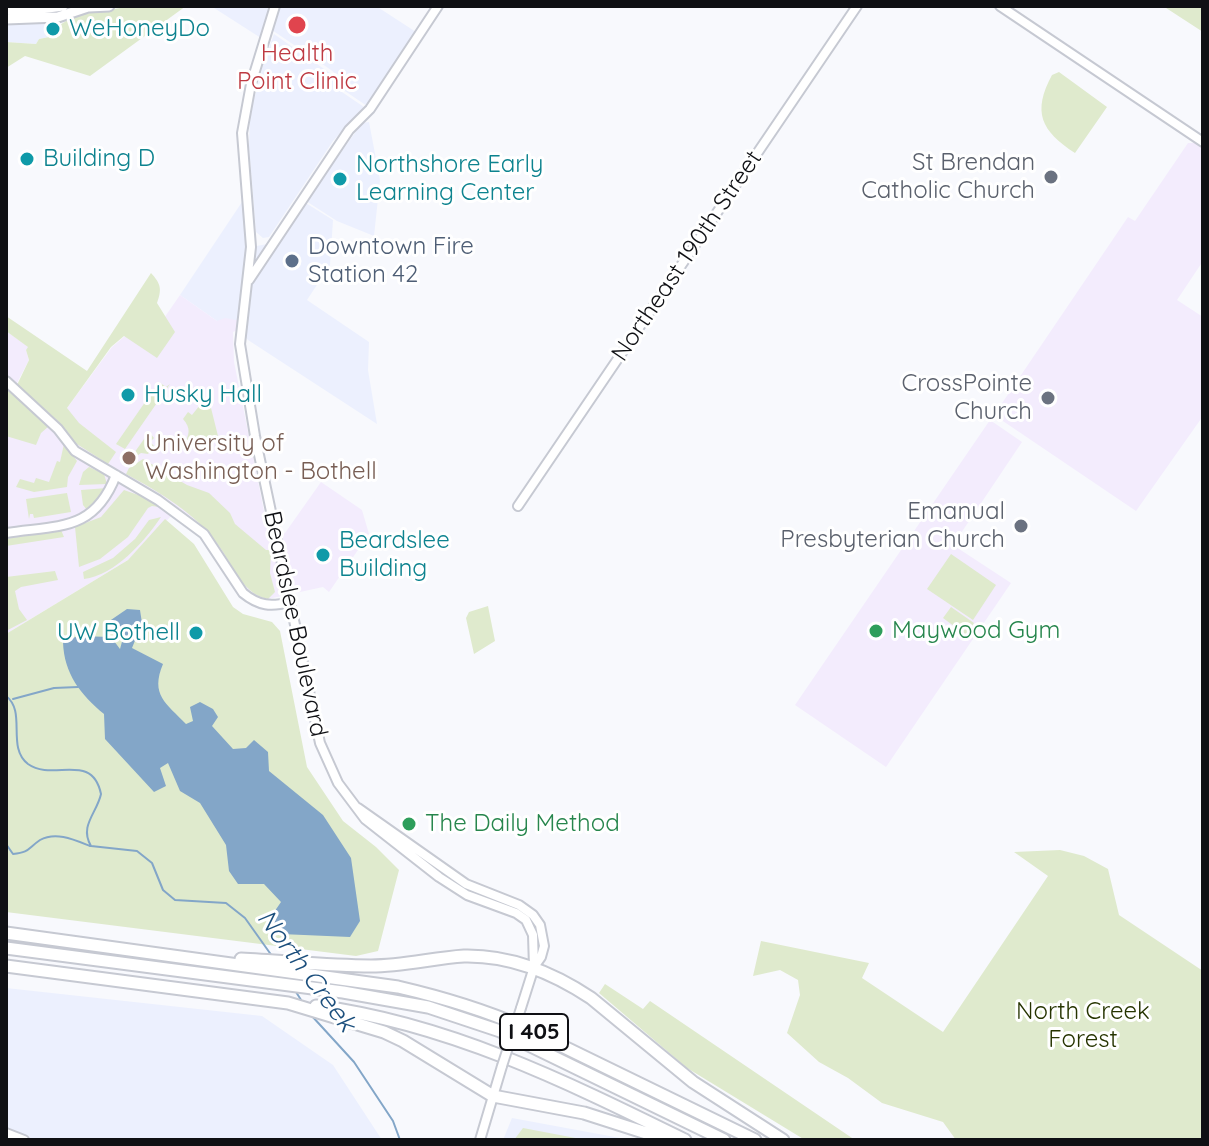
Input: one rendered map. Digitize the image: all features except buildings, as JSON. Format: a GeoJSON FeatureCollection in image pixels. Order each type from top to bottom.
{"type":"FeatureCollection","features":[{"type":"Feature","properties":{"kind":"highway","name":"I 405"},"geometry":{"type":"LineString","coordinates":[[6,933],[295,971],[398,987],[440,997],[494,1014],[755,1140]]}},
{"type":"Feature","properties":{"kind":"highway","name":"I 405"},"geometry":{"type":"LineString","coordinates":[[6,939],[265,967]]}},
{"type":"Feature","properties":{"kind":"highway","name":"I 405"},"geometry":{"type":"LineString","coordinates":[[6,950],[406,1002],[483,1024],[551,1054],[724,1140]]}},
{"type":"Feature","properties":{"kind":"highway"},"geometry":{"type":"LineString","coordinates":[[295,971],[395,965],[461,956],[485,957],[534,967],[591,998],[693,1082],[783,1140]]}},
{"type":"Feature","properties":{"kind":"highway"},"geometry":{"type":"LineString","coordinates":[[6,966],[290,1004],[392,1021],[483,1048],[563,1080],[685,1140]]}},
{"type":"Feature","properties":{"kind":"highway","name":"I 405"},"geometry":{"type":"LineString","coordinates":[[295,971],[395,991],[472,1011],[526,1033],[746,1140]]}},
{"type":"Feature","properties":{"kind":"highway","name":"I 405"},"geometry":{"type":"LineString","coordinates":[[308,990],[404,1007],[485,1030],[713,1140]]}},
{"type":"Feature","properties":{"kind":"highway"},"geometry":{"type":"LineString","coordinates":[[322,1010],[403,1041],[493,1096],[584,1113],[668,1140]]}},
{"type":"Feature","properties":{"kind":"main road"},"geometry":{"type":"LineString","coordinates":[[6,10],[63,6]]}},
{"type":"Feature","properties":{"kind":"main road"},"geometry":{"type":"LineString","coordinates":[[6,19],[58,17],[90,6],[109,6]]}},
{"type":"Feature","properties":{"kind":"street","name":"Beardslee Boulevard"},"geometry":{"type":"LineString","coordinates":[[275,6],[251,84],[242,133],[251,247],[240,332],[243,377],[320,743],[338,783],[365,819],[467,895],[540,925],[544,946],[534,967]]}},
{"type":"Feature","properties":{"kind":"street"},"geometry":{"type":"LineString","coordinates":[[249,280],[349,130],[370,109],[438,6]]}},
{"type":"Feature","properties":{"kind":"street","name":"Northeast 190th Street"},"geometry":{"type":"LineString","coordinates":[[518,506],[857,6]]}},
{"type":"Feature","properties":{"kind":"street"},"geometry":{"type":"LineString","coordinates":[[1000,6],[1203,142]]}},
{"type":"Feature","properties":{"kind":"street"},"geometry":{"type":"LineString","coordinates":[[251,247],[273,243]]}},
{"type":"Feature","properties":{"kind":"street"},"geometry":{"type":"LineString","coordinates":[[6,381],[58,429],[75,451],[158,500],[204,534],[243,593],[252,600],[273,606],[290,602]]}},
{"type":"Feature","properties":{"kind":"street"},"geometry":{"type":"LineString","coordinates":[[6,533],[67,524],[88,516],[103,503],[116,475]]}},
{"type":"Feature","properties":{"kind":"street"},"geometry":{"type":"LineString","coordinates":[[480,1140],[534,967]]}},
{"type":"Feature","properties":{"kind":"street"},"geometry":{"type":"LineString","coordinates":[[6,1133],[24,1140]]}},
{"type":"Feature","properties":{"kind":"shaded area"},"geometry":{"type":"Polygon","coordinates":[[[211,6],[376,6],[416,32],[367,106],[339,87],[343,80],[331,70],[269,28],[264,40],[211,6]]]}},
{"type":"Feature","properties":{"kind":"shaded area"},"geometry":{"type":"Polygon","coordinates":[[[58,17],[59,35],[39,39],[36,44],[6,42],[6,19],[58,17]]]}},
{"type":"Feature","properties":{"kind":"shaded area"},"geometry":{"type":"Polygon","coordinates":[[[274,34],[340,80],[336,88],[364,107],[333,141],[269,237],[263,238],[256,232],[249,147],[250,115],[274,34]]]}},
{"type":"Feature","properties":{"kind":"shaded area"},"geometry":{"type":"Polygon","coordinates":[[[369,122],[380,180],[374,236],[337,221],[306,201],[362,123],[369,122]]]}},
{"type":"Feature","properties":{"kind":"shaded area"},"geometry":{"type":"Polygon","coordinates":[[[1188,143],[1198,143],[1203,147],[1203,261],[1177,300],[1203,317],[1203,416],[1136,511],[994,415],[1128,217],[1135,221],[1188,143]]]}},
{"type":"Feature","properties":{"kind":"shaded area"},"geometry":{"type":"Polygon","coordinates":[[[246,196],[251,247],[273,243],[301,200],[333,220],[330,265],[307,300],[369,342],[368,370],[377,424],[248,340],[240,329],[217,321],[180,295],[246,196]]]}},
{"type":"Feature","properties":{"kind":"shaded area","name":"University of Washington - Bothell"},"geometry":{"type":"Polygon","coordinates":[[[180,295],[217,321],[225,318],[241,321],[240,329],[233,332],[234,362],[269,536],[285,533],[321,482],[362,510],[369,534],[329,592],[323,587],[268,599],[247,589],[211,536],[179,508],[128,560],[6,634],[6,331],[29,347],[26,350],[29,360],[17,383],[67,408],[112,347],[125,336],[151,337],[180,295]]]}},
{"type":"Feature","properties":{"kind":"shaded area"},"geometry":{"type":"Polygon","coordinates":[[[990,420],[1022,442],[953,545],[1011,583],[886,767],[795,705],[990,420]]]}},
{"type":"Feature","properties":{"kind":"shaded area"},"geometry":{"type":"Polygon","coordinates":[[[6,988],[262,1016],[333,1065],[382,1140],[6,1140],[6,988]]]}},
{"type":"Feature","properties":{"kind":"shaded area"},"geometry":{"type":"Polygon","coordinates":[[[512,1118],[631,1140],[503,1140],[512,1118]]]}},
{"type":"Feature","properties":{"kind":"green space"},"geometry":{"type":"Polygon","coordinates":[[[133,6],[186,6],[90,76],[25,56],[6,68],[6,42],[36,44],[39,39],[59,35],[59,26],[75,17],[133,6]]]}},
{"type":"Feature","properties":{"kind":"green space"},"geometry":{"type":"Polygon","coordinates":[[[1163,6],[1203,6],[1203,32],[1163,6]]]}},
{"type":"Feature","properties":{"kind":"green space"},"geometry":{"type":"Polygon","coordinates":[[[1059,72],[1107,107],[1075,153],[1054,137],[1043,120],[1042,100],[1046,88],[1052,75],[1059,72]]]}},
{"type":"Feature","properties":{"kind":"green space"},"geometry":{"type":"Polygon","coordinates":[[[151,273],[160,287],[157,303],[175,332],[157,358],[124,336],[111,347],[67,408],[79,423],[116,452],[108,464],[69,439],[58,421],[17,385],[29,360],[28,347],[6,331],[6,316],[87,371],[151,273]]]}},
{"type":"Feature","properties":{"kind":"green space"},"geometry":{"type":"Polygon","coordinates":[[[159,382],[166,387],[170,384],[125,449],[116,444],[159,382]]]}},
{"type":"Feature","properties":{"kind":"green space"},"geometry":{"type":"Polygon","coordinates":[[[6,388],[49,426],[41,433],[36,445],[6,436],[6,388]]]}},
{"type":"Feature","properties":{"kind":"green space"},"geometry":{"type":"Polygon","coordinates":[[[200,405],[211,408],[218,436],[204,449],[183,445],[189,432],[183,419],[188,412],[192,415],[200,405]]]}},
{"type":"Feature","properties":{"kind":"green space"},"geometry":{"type":"Polygon","coordinates":[[[149,432],[154,438],[150,442],[154,446],[148,454],[141,453],[127,463],[149,432]]]}},
{"type":"Feature","properties":{"kind":"green space"},"geometry":{"type":"Polygon","coordinates":[[[64,444],[77,461],[68,477],[67,487],[34,492],[16,487],[20,479],[34,483],[36,478],[49,482],[57,461],[60,462],[64,444]]]}},
{"type":"Feature","properties":{"kind":"green space"},"geometry":{"type":"Polygon","coordinates":[[[143,459],[187,485],[209,493],[230,513],[235,524],[266,550],[271,550],[270,573],[275,592],[268,599],[245,585],[210,534],[189,514],[126,474],[129,468],[143,459]]]}},
{"type":"Feature","properties":{"kind":"green space"},"geometry":{"type":"Polygon","coordinates":[[[89,467],[104,474],[107,484],[79,485],[83,472],[89,467]]]}},
{"type":"Feature","properties":{"kind":"green space"},"geometry":{"type":"Polygon","coordinates":[[[107,488],[98,502],[87,510],[81,490],[107,488]]]}},
{"type":"Feature","properties":{"kind":"green space"},"geometry":{"type":"Polygon","coordinates":[[[124,490],[144,497],[159,507],[148,508],[128,537],[100,559],[79,567],[75,527],[101,517],[124,490]]]}},
{"type":"Feature","properties":{"kind":"green space"},"geometry":{"type":"Polygon","coordinates":[[[67,493],[71,512],[34,518],[30,514],[29,519],[26,499],[67,493]]]}},
{"type":"Feature","properties":{"kind":"green space"},"geometry":{"type":"Polygon","coordinates":[[[161,517],[137,547],[118,564],[84,579],[83,572],[113,558],[135,539],[149,520],[161,517]]]}},
{"type":"Feature","properties":{"kind":"green space"},"geometry":{"type":"Polygon","coordinates":[[[165,519],[194,544],[233,607],[243,614],[272,622],[280,631],[307,767],[343,821],[399,870],[378,951],[356,956],[6,912],[6,634],[128,560],[165,519]]]}},
{"type":"Feature","properties":{"kind":"green space"},"geometry":{"type":"Polygon","coordinates":[[[61,530],[64,537],[6,546],[6,539],[61,530]]]}},
{"type":"Feature","properties":{"kind":"green space"},"geometry":{"type":"Polygon","coordinates":[[[951,554],[996,585],[973,620],[927,589],[951,554]]]}},
{"type":"Feature","properties":{"kind":"green space"},"geometry":{"type":"Polygon","coordinates":[[[55,571],[58,580],[15,591],[19,609],[27,620],[6,631],[6,577],[55,571]]]}},
{"type":"Feature","properties":{"kind":"green space"},"geometry":{"type":"Polygon","coordinates":[[[488,606],[495,641],[474,654],[466,618],[469,612],[488,606]]]}},
{"type":"Feature","properties":{"kind":"green space"},"geometry":{"type":"Polygon","coordinates":[[[951,607],[974,623],[966,635],[943,618],[951,607]]]}},
{"type":"Feature","properties":{"kind":"green space","name":"North Creek Forest"},"geometry":{"type":"Polygon","coordinates":[[[1060,850],[1084,856],[1108,869],[1119,915],[1203,971],[1203,1140],[956,1140],[943,1122],[882,1103],[848,1078],[819,1062],[787,1033],[800,995],[798,980],[780,970],[753,976],[761,941],[869,963],[862,978],[943,1032],[1048,876],[1014,852],[1060,850]]]}},
{"type":"Feature","properties":{"kind":"green space"},"geometry":{"type":"Polygon","coordinates":[[[605,984],[643,1009],[650,1001],[855,1140],[805,1140],[687,1068],[599,993],[605,984]]]}},
{"type":"Feature","properties":{"kind":"green space"},"geometry":{"type":"Polygon","coordinates":[[[523,1128],[586,1140],[514,1140],[523,1128]]]}},
{"type":"Feature","properties":{"kind":"water"},"geometry":{"type":"Polygon","coordinates":[[[127,609],[140,610],[142,623],[132,648],[163,664],[159,691],[172,710],[186,724],[193,721],[190,707],[200,702],[213,709],[218,717],[212,726],[233,749],[246,748],[254,740],[268,752],[269,771],[323,815],[351,858],[360,921],[350,937],[281,934],[268,921],[281,902],[264,884],[238,884],[229,871],[226,845],[200,803],[180,791],[168,763],[160,768],[166,786],[154,792],[105,739],[104,714],[75,683],[64,654],[63,642],[78,636],[111,637],[120,649],[123,638],[108,622],[127,609]]]}},
{"type":"Feature","properties":{"kind":"waterway"},"geometry":{"type":"LineString","coordinates":[[13,699],[54,688],[78,687]]}},
{"type":"Feature","properties":{"kind":"waterway","name":"North Creek"},"geometry":{"type":"LineString","coordinates":[[6,696],[15,711],[18,748],[28,764],[38,769],[81,770],[96,781],[101,794],[88,826],[91,846],[137,851],[152,863],[163,890],[175,900],[226,903],[245,918],[272,956]]}},
{"type":"Feature","properties":{"kind":"waterway"},"geometry":{"type":"LineString","coordinates":[[6,844],[13,854],[26,851],[40,840],[52,836],[90,846]]}},
{"type":"Feature","properties":{"kind":"waterway","name":"North Creek"},"geometry":{"type":"LineString","coordinates":[[296,992],[303,1003]]}},
{"type":"Feature","properties":{"kind":"waterway","name":"North Creek"},"geometry":{"type":"LineString","coordinates":[[311,1015],[354,1062],[393,1121],[400,1140]]}},
{"type":"Feature","properties":{"kind":"place","name":"Health Point Clinic"},"geometry":{"type":"Point","coordinates":[297,25]}},
{"type":"Feature","properties":{"kind":"place","name":"WeHoneyDo"},"geometry":{"type":"Point","coordinates":[53,29]}},
{"type":"Feature","properties":{"kind":"place","name":"Building D"},"geometry":{"type":"Point","coordinates":[27,159]}},
{"type":"Feature","properties":{"kind":"place","name":"St Brendan Catholic Church"},"geometry":{"type":"Point","coordinates":[1051,177]}},
{"type":"Feature","properties":{"kind":"place","name":"Northshore Early Learning Center"},"geometry":{"type":"Point","coordinates":[340,179]}},
{"type":"Feature","properties":{"kind":"place","name":"Downtown Fire Station 42"},"geometry":{"type":"Point","coordinates":[292,261]}},
{"type":"Feature","properties":{"kind":"place","name":"Husky Hall"},"geometry":{"type":"Point","coordinates":[128,395]}},
{"type":"Feature","properties":{"kind":"place","name":"CrossPointe Church"},"geometry":{"type":"Point","coordinates":[1048,398]}},
{"type":"Feature","properties":{"kind":"place","name":"University of Washington - Bothell"},"geometry":{"type":"Point","coordinates":[129,458]}},
{"type":"Feature","properties":{"kind":"place","name":"Emanual Presbyterian Church"},"geometry":{"type":"Point","coordinates":[1021,526]}},
{"type":"Feature","properties":{"kind":"place","name":"Beardslee Building"},"geometry":{"type":"Point","coordinates":[323,555]}},
{"type":"Feature","properties":{"kind":"place","name":"Maywood Gym"},"geometry":{"type":"Point","coordinates":[876,631]}},
{"type":"Feature","properties":{"kind":"place","name":"UW Bothell"},"geometry":{"type":"Point","coordinates":[196,633]}},
{"type":"Feature","properties":{"kind":"place","name":"The Daily Method"},"geometry":{"type":"Point","coordinates":[409,824]}}]}
